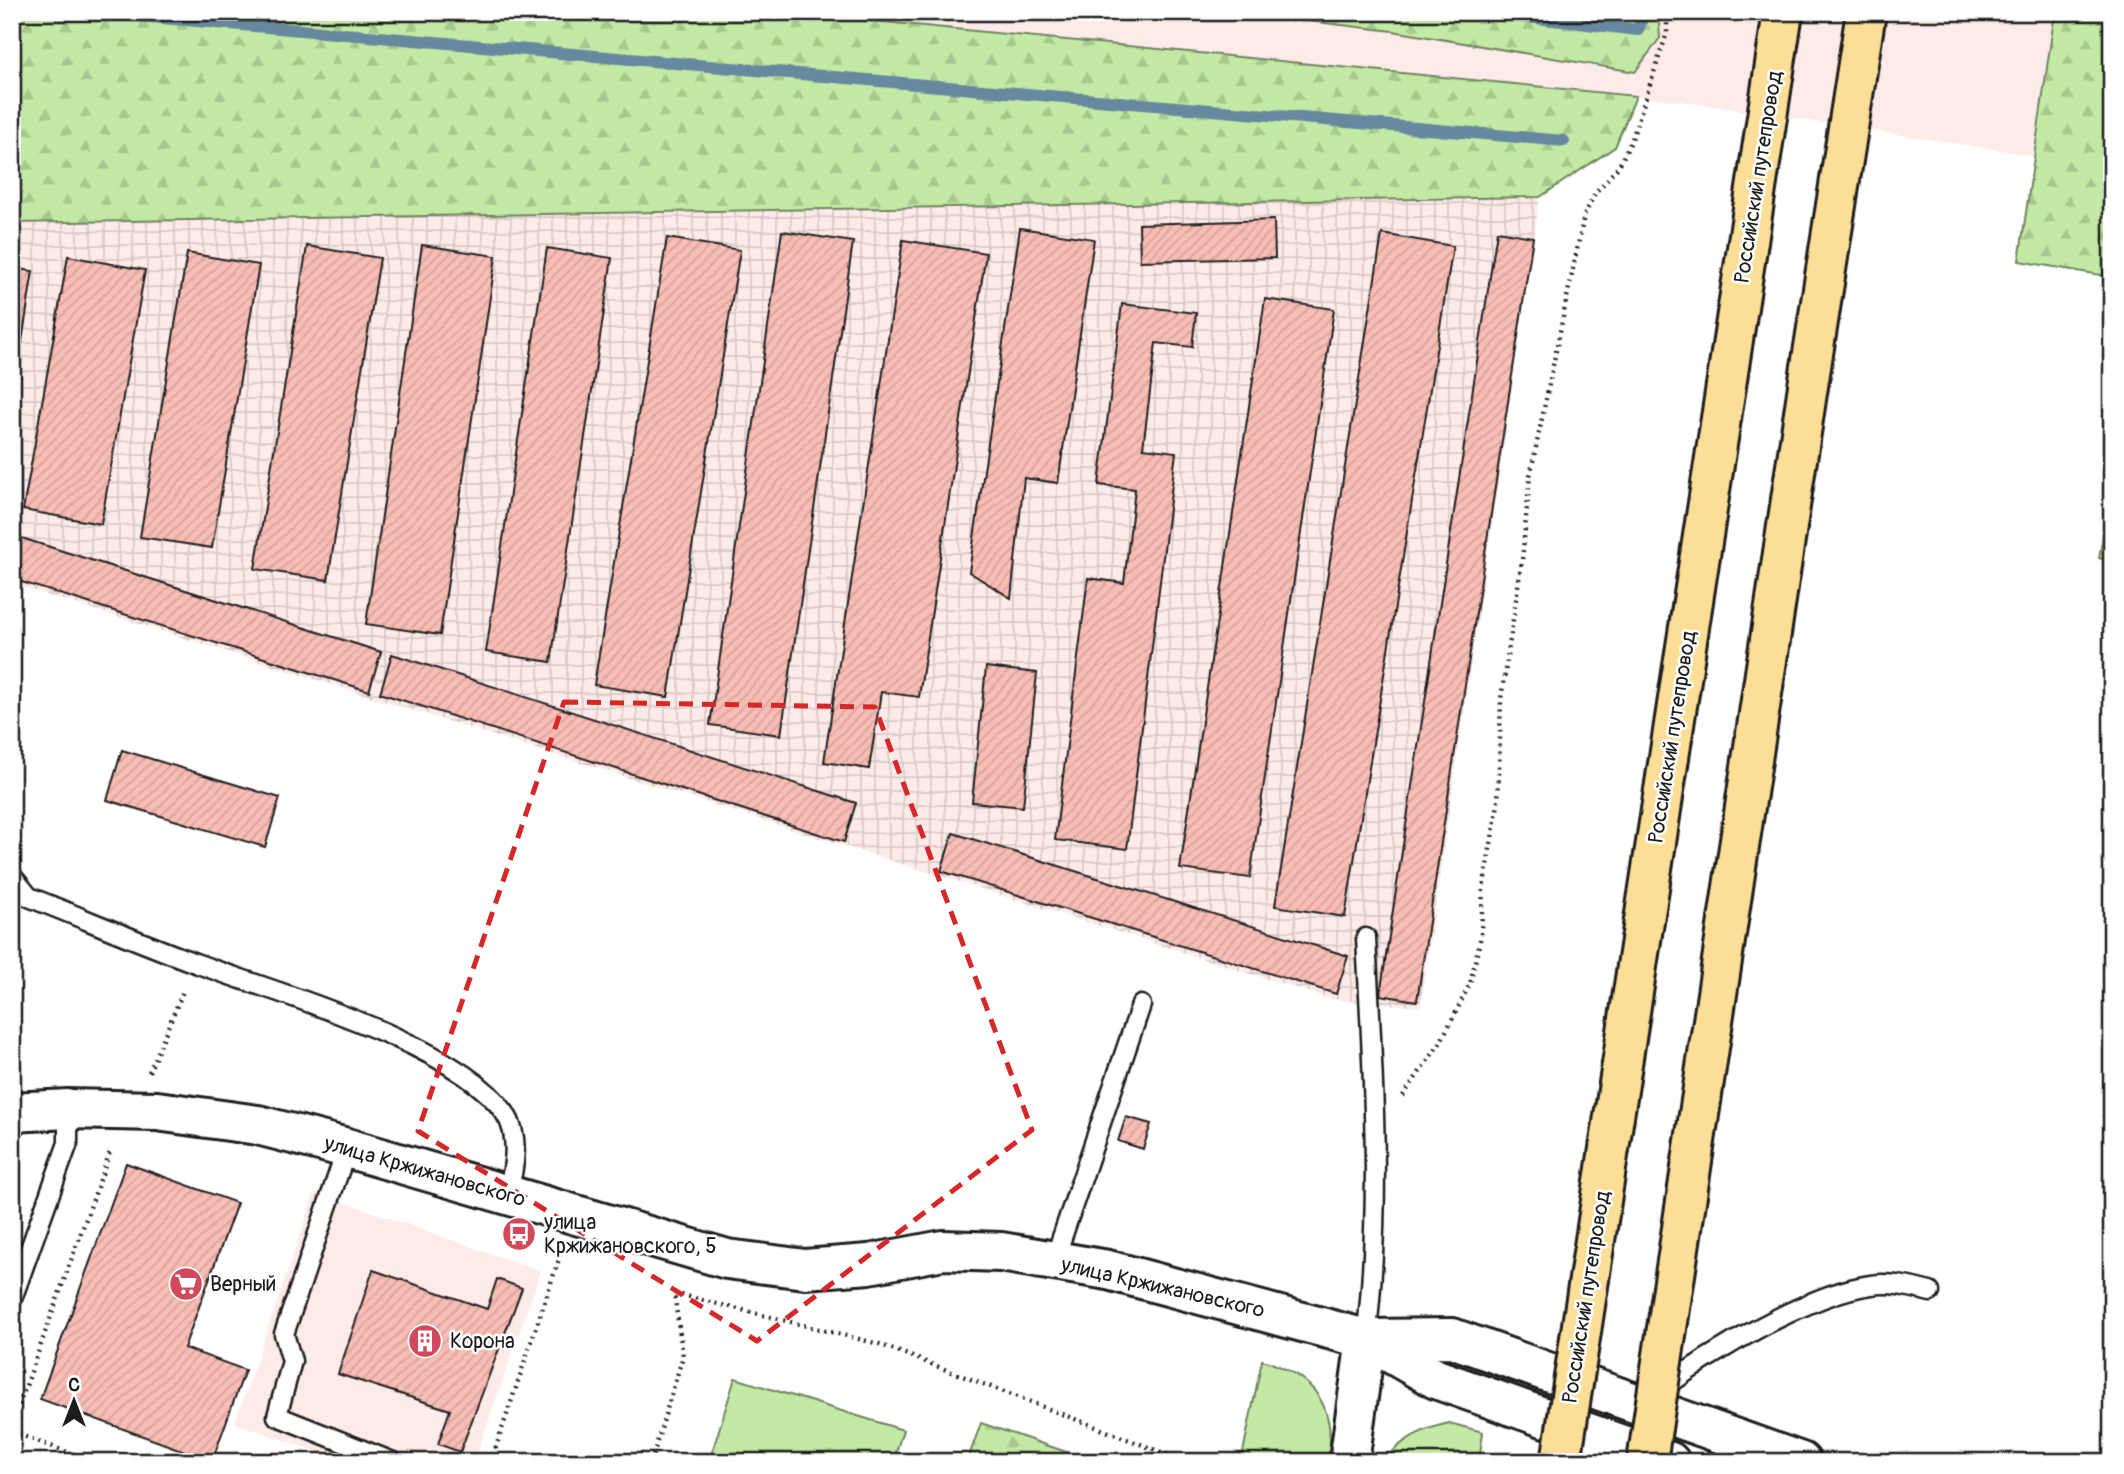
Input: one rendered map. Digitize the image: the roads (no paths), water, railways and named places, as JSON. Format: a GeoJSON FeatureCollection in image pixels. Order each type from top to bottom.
{"type":"FeatureCollection","features":[{"type":"Feature","properties":{"kind":"main road","name":"Российский путепровод"},"geometry":{"type":"LineString","coordinates":[[1561,1462],[1783,12]]}},
{"type":"Feature","properties":{"kind":"main road"},"geometry":{"type":"LineString","coordinates":[[1647,1462],[1866,12]]}},
{"type":"Feature","properties":{"kind":"street","name":"улица Кржижановского"},"geometry":{"type":"LineString","coordinates":[[12,1112],[68,1109],[170,1112],[258,1125],[348,1148],[740,1261],[804,1269],[869,1264],[943,1250],[1001,1252],[1108,1270],[1366,1339],[1436,1379],[1670,1462]]}},
{"type":"Feature","properties":{"kind":"street","name":"улица Кржижановского"},"geometry":{"type":"LineString","coordinates":[[1366,1339],[1452,1338],[1801,1462]]}},
{"type":"Feature","properties":{"kind":"street"},"geometry":{"type":"LineString","coordinates":[[1349,1462],[1366,1339]]}},
{"type":"Feature","properties":{"kind":"lane"},"geometry":{"type":"LineString","coordinates":[[12,876],[29,897],[195,963],[341,1014],[444,1063],[485,1090],[507,1115],[517,1160],[507,1195]]}},
{"type":"Feature","properties":{"kind":"lane"},"geometry":{"type":"LineString","coordinates":[[1366,938],[1375,1137],[1374,1276],[1366,1339]]}},
{"type":"Feature","properties":{"kind":"lane"},"geometry":{"type":"LineString","coordinates":[[1054,1261],[1142,1005]]}},
{"type":"Feature","properties":{"kind":"lane"},"geometry":{"type":"LineString","coordinates":[[12,1299],[68,1143],[68,1109]]}},
{"type":"Feature","properties":{"kind":"lane"},"geometry":{"type":"LineString","coordinates":[[348,1148],[284,1334],[292,1361],[277,1416],[393,1462]]}},
{"type":"Feature","properties":{"kind":"lane"},"geometry":{"type":"LineString","coordinates":[[1641,1405],[1743,1337],[1810,1304],[1871,1285],[1902,1285],[1930,1292]]}},
{"type":"Feature","properties":{"kind":"waterway"},"geometry":{"type":"LineString","coordinates":[[94,12],[1564,141]]}},
{"type":"Feature","properties":{"kind":"waterway"},"geometry":{"type":"LineString","coordinates":[[1484,12],[1638,30],[1644,12]]}},
{"type":"Feature","properties":{"kind":"place","name":"улица Кржижановского, 5"},"geometry":{"type":"Point","coordinates":[519,1234]}},
{"type":"Feature","properties":{"kind":"place","name":"Верный"},"geometry":{"type":"Point","coordinates":[186,1284]}},
{"type":"Feature","properties":{"kind":"place","name":"Корона"},"geometry":{"type":"Point","coordinates":[425,1341]}}]}
